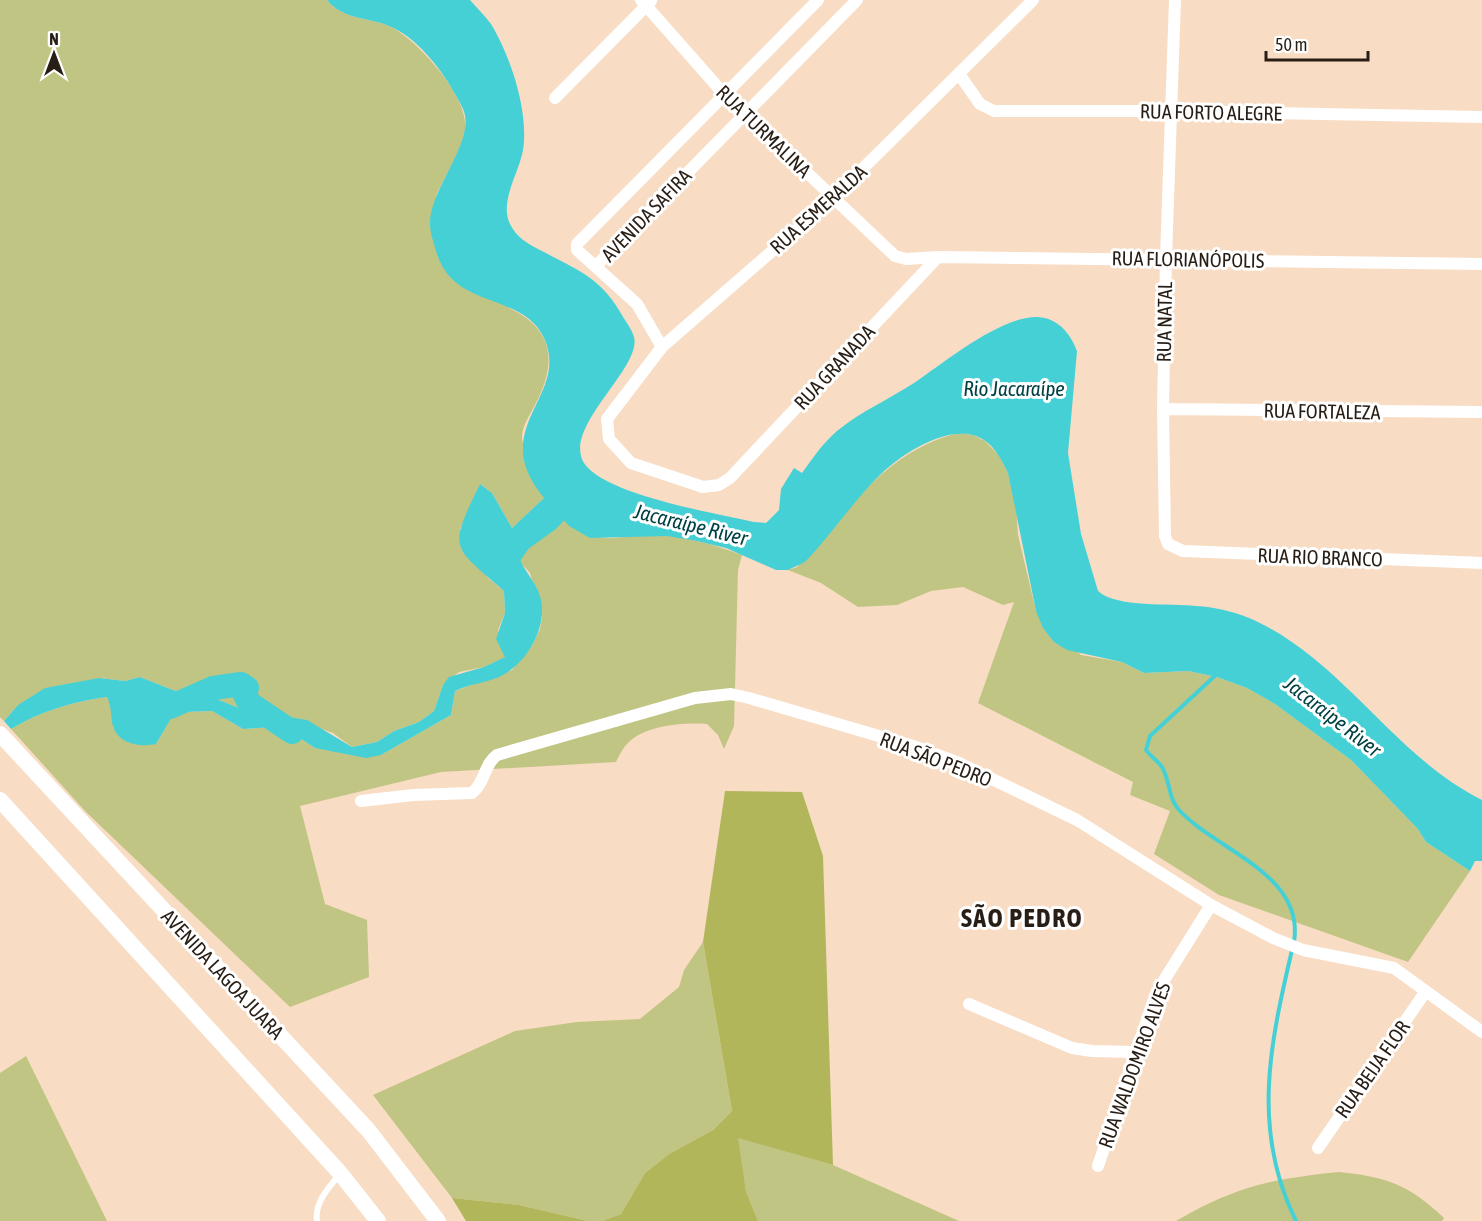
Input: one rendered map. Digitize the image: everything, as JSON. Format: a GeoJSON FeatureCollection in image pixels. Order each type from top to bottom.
{"type":"FeatureCollection","features":[{"type":"Feature","properties":{"kind":"main road","name":"AVENIDA LAGOA JUARA"},"geometry":{"type":"LineString","coordinates":[[0,734],[369,1131],[438,1221]]}},
{"type":"Feature","properties":{"kind":"main road"},"geometry":{"type":"LineString","coordinates":[[0,800],[340,1173],[378,1221]]}},
{"type":"Feature","properties":{"kind":"street","name":"AVENIDA SAFIRA"},"geometry":{"type":"LineString","coordinates":[[818,0],[577,244],[577,250],[596,266],[856,0]]}},
{"type":"Feature","properties":{"kind":"street","name":"RUA ESMERALDA"},"geometry":{"type":"LineString","coordinates":[[607,419],[662,347],[833,198],[1033,0]]}},
{"type":"Feature","properties":{"kind":"street","name":"RUA NATAL"},"geometry":{"type":"LineString","coordinates":[[1165,537],[1163,409],[1175,0]]}},
{"type":"Feature","properties":{"kind":"street","name":"RUA TURMALINA"},"geometry":{"type":"LineString","coordinates":[[646,2],[724,94],[895,256]]}},
{"type":"Feature","properties":{"kind":"street"},"geometry":{"type":"LineString","coordinates":[[555,98],[646,2]]}},
{"type":"Feature","properties":{"kind":"street","name":"RUA FORTO ALEGRE"},"geometry":{"type":"LineString","coordinates":[[959,74],[980,104],[994,111],[1171,111],[1482,117]]}},
{"type":"Feature","properties":{"kind":"street","name":"RUA FLORIANÓPOLIS"},"geometry":{"type":"LineString","coordinates":[[895,256],[906,259],[938,257],[1166,258],[1482,264]]}},
{"type":"Feature","properties":{"kind":"street","name":"RUA GRANADA"},"geometry":{"type":"LineString","coordinates":[[607,419],[609,439],[631,463],[703,488],[719,485],[730,478],[938,257]]}},
{"type":"Feature","properties":{"kind":"street"},"geometry":{"type":"LineString","coordinates":[[596,266],[637,304],[662,347]]}},
{"type":"Feature","properties":{"kind":"street","name":"RUA FORTALEZA"},"geometry":{"type":"LineString","coordinates":[[1163,409],[1482,412]]}},
{"type":"Feature","properties":{"kind":"street","name":"RUA RIO BRANCO"},"geometry":{"type":"LineString","coordinates":[[1165,537],[1168,544],[1184,551],[1482,563]]}},
{"type":"Feature","properties":{"kind":"street","name":"RUA SÃO PEDRO"},"geometry":{"type":"LineString","coordinates":[[360,801],[413,795],[472,793],[478,788],[490,762],[497,755],[695,698],[731,694],[913,746],[959,763],[1077,820],[1211,905],[1289,946],[1394,968],[1482,1032]]}},
{"type":"Feature","properties":{"kind":"street","name":"RUA WALDOMIRO ALVES"},"geometry":{"type":"LineString","coordinates":[[1098,1166],[1159,986],[1211,905]]}},
{"type":"Feature","properties":{"kind":"street","name":"RUA BEIJA FLOR"},"geometry":{"type":"LineString","coordinates":[[1318,1148],[1426,991]]}},
{"type":"Feature","properties":{"kind":"street"},"geometry":{"type":"LineString","coordinates":[[969,1004],[1072,1048],[1135,1052]]}},
{"type":"Feature","properties":{"kind":"lane"},"geometry":{"type":"LineString","coordinates":[[317,1221],[319,1204],[326,1190],[340,1173]]}},
{"type":"Feature","properties":{"kind":"green space"},"geometry":{"type":"Polygon","coordinates":[[[0,0],[327,0],[348,15],[381,23],[400,33],[426,56],[450,86],[464,116],[465,129],[457,154],[436,196],[509,308],[524,316],[543,336],[549,360],[547,374],[543,388],[525,424],[522,437],[544,498],[512,528],[492,493],[480,484],[460,529],[488,578],[504,591],[505,613],[498,630],[506,657],[484,667],[459,672],[443,685],[434,711],[419,722],[394,731],[377,742],[352,747],[333,733],[282,715],[244,710],[204,694],[178,692],[140,677],[125,681],[99,678],[18,705],[4,721],[0,717],[0,0]]]}},
{"type":"Feature","properties":{"kind":"green space"},"geometry":{"type":"Polygon","coordinates":[[[959,433],[973,435],[985,441],[998,454],[1008,473],[1016,504],[1018,535],[1036,611],[1081,655],[1122,662],[1144,673],[1188,671],[1217,677],[1247,688],[1275,704],[1351,760],[1417,828],[1426,842],[1470,871],[1408,962],[1219,895],[1154,854],[1170,811],[1130,795],[1133,782],[978,703],[1014,602],[1003,605],[963,587],[931,591],[897,605],[858,607],[821,583],[788,570],[797,567],[849,506],[888,469],[910,453],[933,441],[959,433]]]}},
{"type":"Feature","properties":{"kind":"green space"},"geometry":{"type":"Polygon","coordinates":[[[557,511],[571,525],[584,533],[597,537],[669,536],[706,543],[742,555],[738,570],[734,726],[724,749],[718,735],[707,724],[677,724],[655,728],[636,736],[625,746],[616,762],[441,772],[300,806],[325,904],[367,920],[369,977],[290,1007],[85,811],[11,729],[57,708],[107,697],[113,710],[113,728],[156,744],[172,717],[184,712],[212,711],[243,729],[274,727],[295,735],[315,748],[381,755],[451,715],[455,691],[512,670],[533,644],[540,629],[542,617],[530,573],[520,562],[517,551],[534,529],[557,511]]]}},
{"type":"Feature","properties":{"kind":"green space"},"geometry":{"type":"Polygon","coordinates":[[[725,791],[802,792],[823,856],[833,1165],[738,1138],[746,1191],[758,1221],[602,1221],[621,1214],[645,1173],[669,1154],[713,1130],[732,1111],[703,942],[725,791]]]}},
{"type":"Feature","properties":{"kind":"green space"},"geometry":{"type":"Polygon","coordinates":[[[703,942],[732,1111],[713,1130],[669,1154],[645,1173],[621,1214],[602,1221],[588,1221],[519,1205],[452,1198],[373,1095],[515,1031],[577,1022],[640,1019],[679,987],[684,970],[703,942]]]}},
{"type":"Feature","properties":{"kind":"green space"},"geometry":{"type":"Polygon","coordinates":[[[26,1056],[107,1221],[0,1221],[0,1073],[26,1056]]]}},
{"type":"Feature","properties":{"kind":"green space"},"geometry":{"type":"Polygon","coordinates":[[[737,1137],[833,1165],[959,1221],[758,1221],[746,1191],[737,1137]]]}},
{"type":"Feature","properties":{"kind":"green space"},"geometry":{"type":"Polygon","coordinates":[[[1339,1172],[1397,1184],[1420,1198],[1444,1218],[1442,1221],[1176,1221],[1217,1200],[1254,1186],[1273,1181],[1339,1172]]]}},
{"type":"Feature","properties":{"kind":"green space"},"geometry":{"type":"Polygon","coordinates":[[[452,1198],[519,1205],[588,1221],[466,1221],[452,1198]]]}},
{"type":"Feature","properties":{"kind":"water","name":"Rio Jacaraípe"},"geometry":{"type":"Polygon","coordinates":[[[327,0],[470,0],[491,24],[505,52],[517,85],[523,119],[523,150],[508,197],[507,215],[510,224],[527,243],[578,270],[597,284],[615,303],[634,337],[633,350],[626,365],[592,415],[584,432],[580,449],[584,463],[596,474],[614,484],[662,501],[766,523],[779,510],[781,489],[794,468],[802,473],[818,451],[846,424],[914,383],[988,333],[1019,320],[1034,317],[1049,319],[1061,326],[1077,351],[1068,453],[1081,534],[1098,591],[1117,600],[1144,604],[1185,605],[1236,613],[1282,635],[1340,681],[1421,758],[1450,781],[1482,800],[1482,861],[1475,861],[1470,871],[1426,842],[1417,828],[1351,760],[1275,704],[1247,688],[1217,677],[1188,671],[1144,673],[1122,662],[1067,650],[1054,642],[1043,628],[1036,611],[1008,473],[992,447],[984,440],[972,435],[944,436],[902,457],[871,484],[805,562],[788,570],[776,570],[726,548],[667,536],[590,538],[569,526],[557,512],[534,529],[517,551],[539,593],[542,611],[537,634],[526,655],[518,664],[499,677],[455,691],[451,715],[381,755],[366,758],[315,748],[295,735],[274,727],[243,729],[212,711],[184,712],[172,717],[156,744],[132,744],[121,739],[114,729],[107,697],[57,708],[11,729],[4,721],[18,705],[45,688],[99,678],[125,681],[140,677],[178,692],[204,694],[244,710],[307,720],[352,747],[377,742],[394,731],[419,722],[434,711],[443,685],[449,677],[484,667],[505,657],[496,639],[505,613],[504,591],[465,554],[460,545],[460,535],[463,522],[480,484],[492,493],[512,528],[544,498],[528,473],[523,451],[525,432],[547,378],[549,359],[544,338],[534,323],[520,313],[472,293],[457,283],[445,270],[436,251],[430,227],[432,210],[464,135],[466,121],[463,109],[450,85],[423,50],[401,32],[381,23],[348,15],[327,0]]]}},
{"type":"Feature","properties":{"kind":"waterway"},"geometry":{"type":"LineString","coordinates":[[511,553],[520,540],[548,520],[577,490]]}},
{"type":"Feature","properties":{"kind":"waterway"},"geometry":{"type":"LineString","coordinates":[[1218,673],[1150,736],[1146,750],[1162,767],[1173,800],[1179,810],[1195,825],[1255,866],[1286,898],[1294,918],[1294,942]]}},
{"type":"Feature","properties":{"kind":"waterway"},"geometry":{"type":"LineString","coordinates":[[170,707],[213,688],[241,684],[247,688],[245,695],[249,703],[292,732]]}},
{"type":"Feature","properties":{"kind":"waterway"},"geometry":{"type":"LineString","coordinates":[[1292,950],[1272,1053],[1269,1120],[1273,1153],[1282,1187],[1296,1221]]}},
{"type":"Feature","properties":{"kind":"district","name":"SÃO PEDRO"},"geometry":{"type":"Point","coordinates":[1022,918]}},
{"type":"Feature","properties":{"kind":"water label","name":"Jacaraípe River"},"geometry":{"type":"Point","coordinates":[691,524]}},
{"type":"Feature","properties":{"kind":"water label","name":"Jacaraípe River"},"geometry":{"type":"Point","coordinates":[1333,716]}}]}
